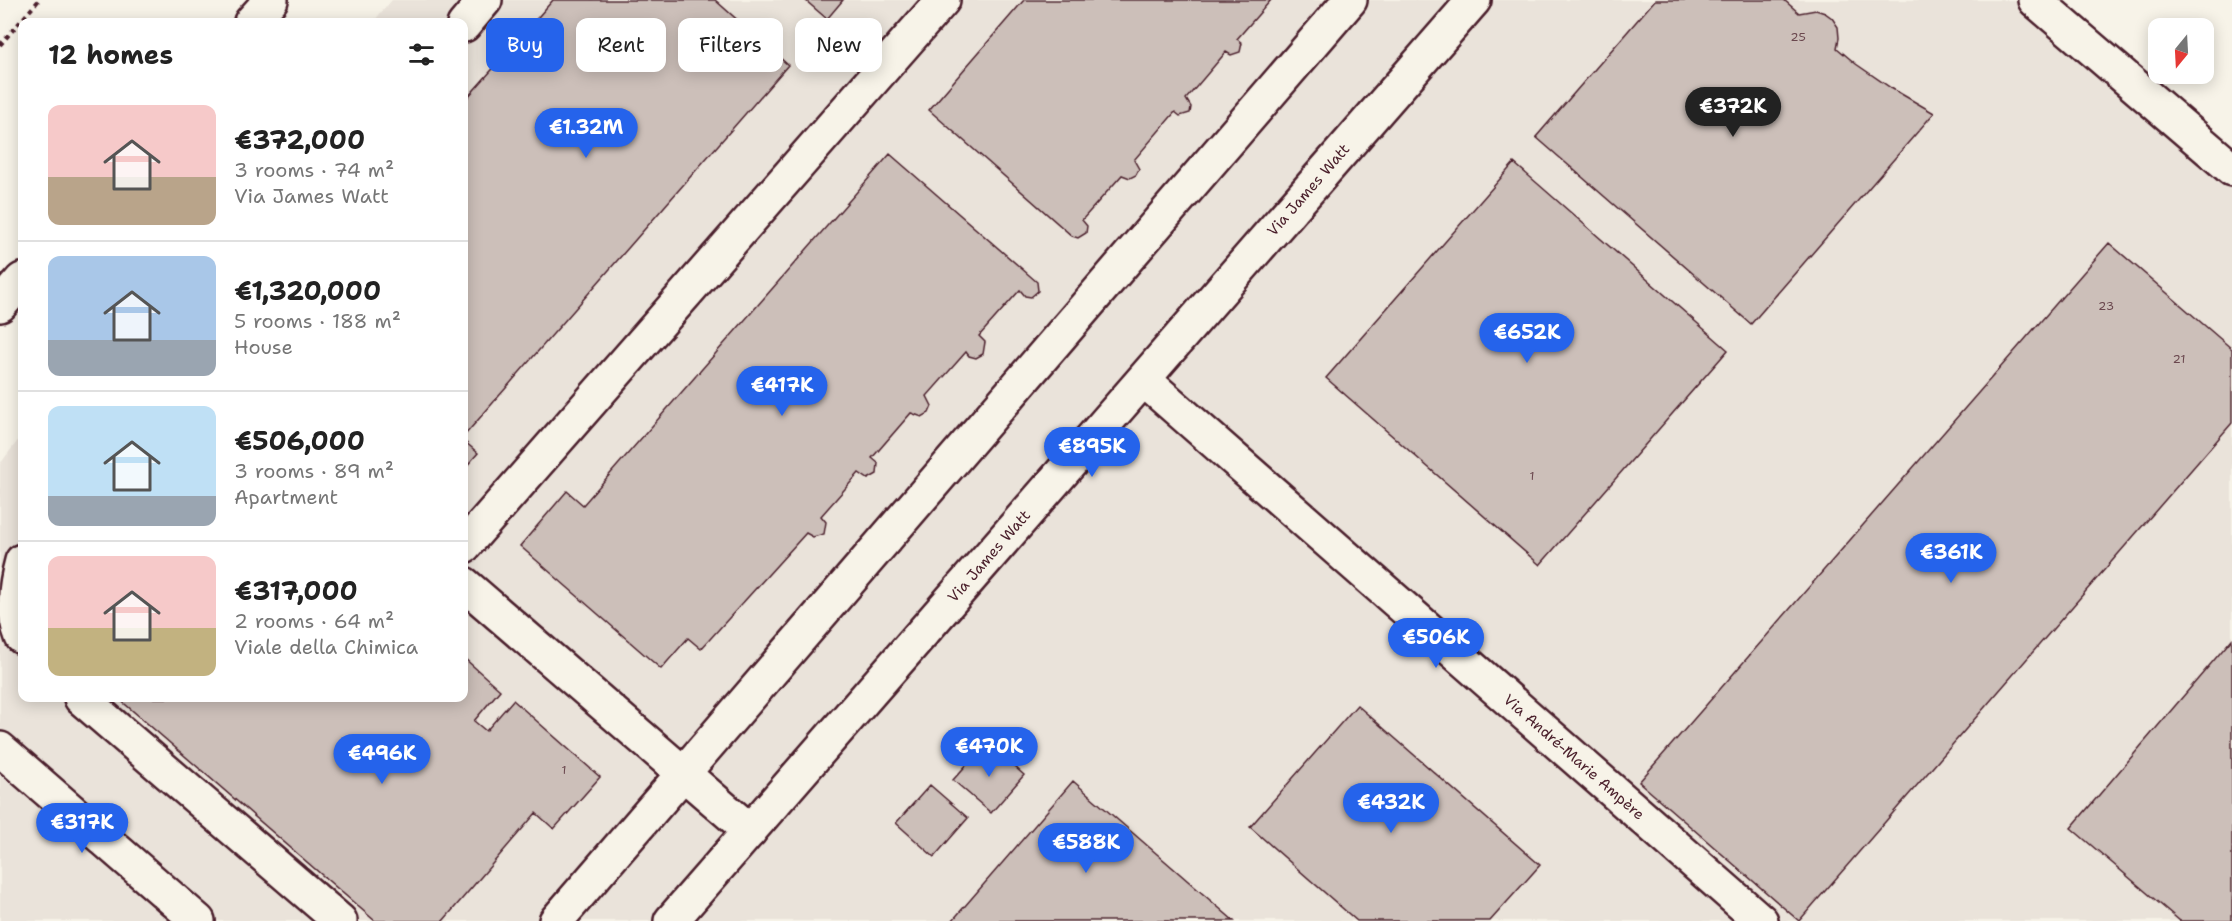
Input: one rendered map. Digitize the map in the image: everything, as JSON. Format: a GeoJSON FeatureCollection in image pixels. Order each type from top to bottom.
{"type":"FeatureCollection","features":[{"type":"Feature","properties":{"kind":"street"},"geometry":{"type":"LineString","coordinates":[[255,18],[271,0]]}},
{"type":"Feature","properties":{"kind":"street"},"geometry":{"type":"LineString","coordinates":[[468,20],[485,0]]}},
{"type":"Feature","properties":{"kind":"street"},"geometry":{"type":"LineString","coordinates":[[468,541],[943,0]]}},
{"type":"Feature","properties":{"kind":"street"},"geometry":{"type":"LineString","coordinates":[[556,921],[1350,0]]}},
{"type":"Feature","properties":{"kind":"street","name":"Via James Watt"},"geometry":{"type":"LineString","coordinates":[[671,921],[1474,0]]}},
{"type":"Feature","properties":{"kind":"street"},"geometry":{"type":"LineString","coordinates":[[2036,0],[2232,169]]}},
{"type":"Feature","properties":{"kind":"street"},"geometry":{"type":"LineString","coordinates":[[0,305],[18,285]]}},
{"type":"Feature","properties":{"kind":"street","name":"Via André-Marie Ampère"},"geometry":{"type":"LineString","coordinates":[[1144,380],[1761,921]]}},
{"type":"Feature","properties":{"kind":"street"},"geometry":{"type":"LineString","coordinates":[[18,582],[15,597],[18,627]]}},
{"type":"Feature","properties":{"kind":"street"},"geometry":{"type":"LineString","coordinates":[[468,587],[750,831]]}},
{"type":"Feature","properties":{"kind":"street"},"geometry":{"type":"LineString","coordinates":[[86,702],[340,921]]}},
{"type":"Feature","properties":{"kind":"street"},"geometry":{"type":"LineString","coordinates":[[0,749],[198,921]]}},
{"type":"Feature","properties":{"kind":"path"},"geometry":{"type":"LineString","coordinates":[[23,18],[39,0]]}},
{"type":"Feature","properties":{"kind":"path"},"geometry":{"type":"LineString","coordinates":[[0,45],[18,24]]}},
{"type":"Feature","properties":{"kind":"shaded area"},"geometry":{"type":"Polygon","coordinates":[[[392,0],[2044,0],[2232,165],[2232,921],[0,921],[0,464],[18,440],[18,702],[468,702],[468,18],[376,18],[392,0]]]}},
{"type":"Feature","properties":{"kind":"building"},"geometry":{"type":"Polygon","coordinates":[[[553,0],[715,0],[735,18],[678,18],[678,72],[782,72],[468,431],[468,97],[490,72],[564,72],[564,18],[537,18],[553,0]]]}},
{"type":"Feature","properties":{"kind":"building"},"geometry":{"type":"Polygon","coordinates":[[[805,0],[843,0],[826,18],[805,0]]]}},
{"type":"Feature","properties":{"kind":"building"},"geometry":{"type":"Polygon","coordinates":[[[1024,0],[1271,0],[1237,39],[1242,43],[1240,52],[1231,55],[1226,52],[1186,99],[1191,107],[1190,113],[1180,116],[1175,112],[1134,160],[1139,169],[1136,175],[1130,178],[1122,175],[1082,220],[1087,226],[1086,233],[1078,238],[1072,236],[929,110],[1024,0]]]}},
{"type":"Feature","properties":{"kind":"building"},"geometry":{"type":"Polygon","coordinates":[[[1655,0],[1784,0],[1799,13],[1816,10],[1825,13],[1838,27],[1837,48],[1891,88],[1934,113],[1751,324],[1536,137],[1655,0]]]}},
{"type":"Feature","properties":{"kind":"building"},"geometry":{"type":"Polygon","coordinates":[[[783,61],[788,65],[783,71],[783,61]]]}},
{"type":"Feature","properties":{"kind":"building"},"geometry":{"type":"Polygon","coordinates":[[[890,154],[1037,282],[1038,291],[1031,297],[1025,296],[1020,290],[979,336],[985,342],[983,354],[976,358],[969,356],[966,352],[927,396],[932,406],[929,413],[922,417],[911,413],[872,458],[878,463],[877,474],[868,479],[859,473],[821,516],[826,522],[824,534],[813,537],[806,533],[701,649],[688,638],[661,669],[520,546],[567,491],[583,505],[890,154]]]}},
{"type":"Feature","properties":{"kind":"building"},"geometry":{"type":"Polygon","coordinates":[[[1514,163],[1728,350],[1540,565],[1326,378],[1514,163]]]}},
{"type":"Feature","properties":{"kind":"building"},"geometry":{"type":"Polygon","coordinates":[[[2109,243],[2232,349],[2232,423],[1799,921],[1639,782],[2109,243]]]}},
{"type":"Feature","properties":{"kind":"building"},"geometry":{"type":"Polygon","coordinates":[[[468,444],[478,453],[468,464],[468,444]]]}},
{"type":"Feature","properties":{"kind":"building"},"geometry":{"type":"Polygon","coordinates":[[[2232,639],[2232,921],[2180,921],[2071,828],[2232,639]]]}},
{"type":"Feature","properties":{"kind":"building"},"geometry":{"type":"Polygon","coordinates":[[[468,662],[500,690],[474,721],[486,731],[513,700],[600,777],[554,829],[536,813],[443,921],[375,921],[123,702],[468,702],[468,662]]]}},
{"type":"Feature","properties":{"kind":"building"},"geometry":{"type":"Polygon","coordinates":[[[1357,705],[1540,865],[1490,921],[1357,921],[1250,827],[1357,705]]]}},
{"type":"Feature","properties":{"kind":"building"},"geometry":{"type":"Polygon","coordinates":[[[987,742],[1024,775],[991,813],[953,780],[987,742]]]}},
{"type":"Feature","properties":{"kind":"building"},"geometry":{"type":"Polygon","coordinates":[[[1073,781],[1234,921],[952,921],[1073,781]]]}},
{"type":"Feature","properties":{"kind":"building"},"geometry":{"type":"Polygon","coordinates":[[[930,785],[968,818],[934,857],[896,823],[930,785]]]}}]}
